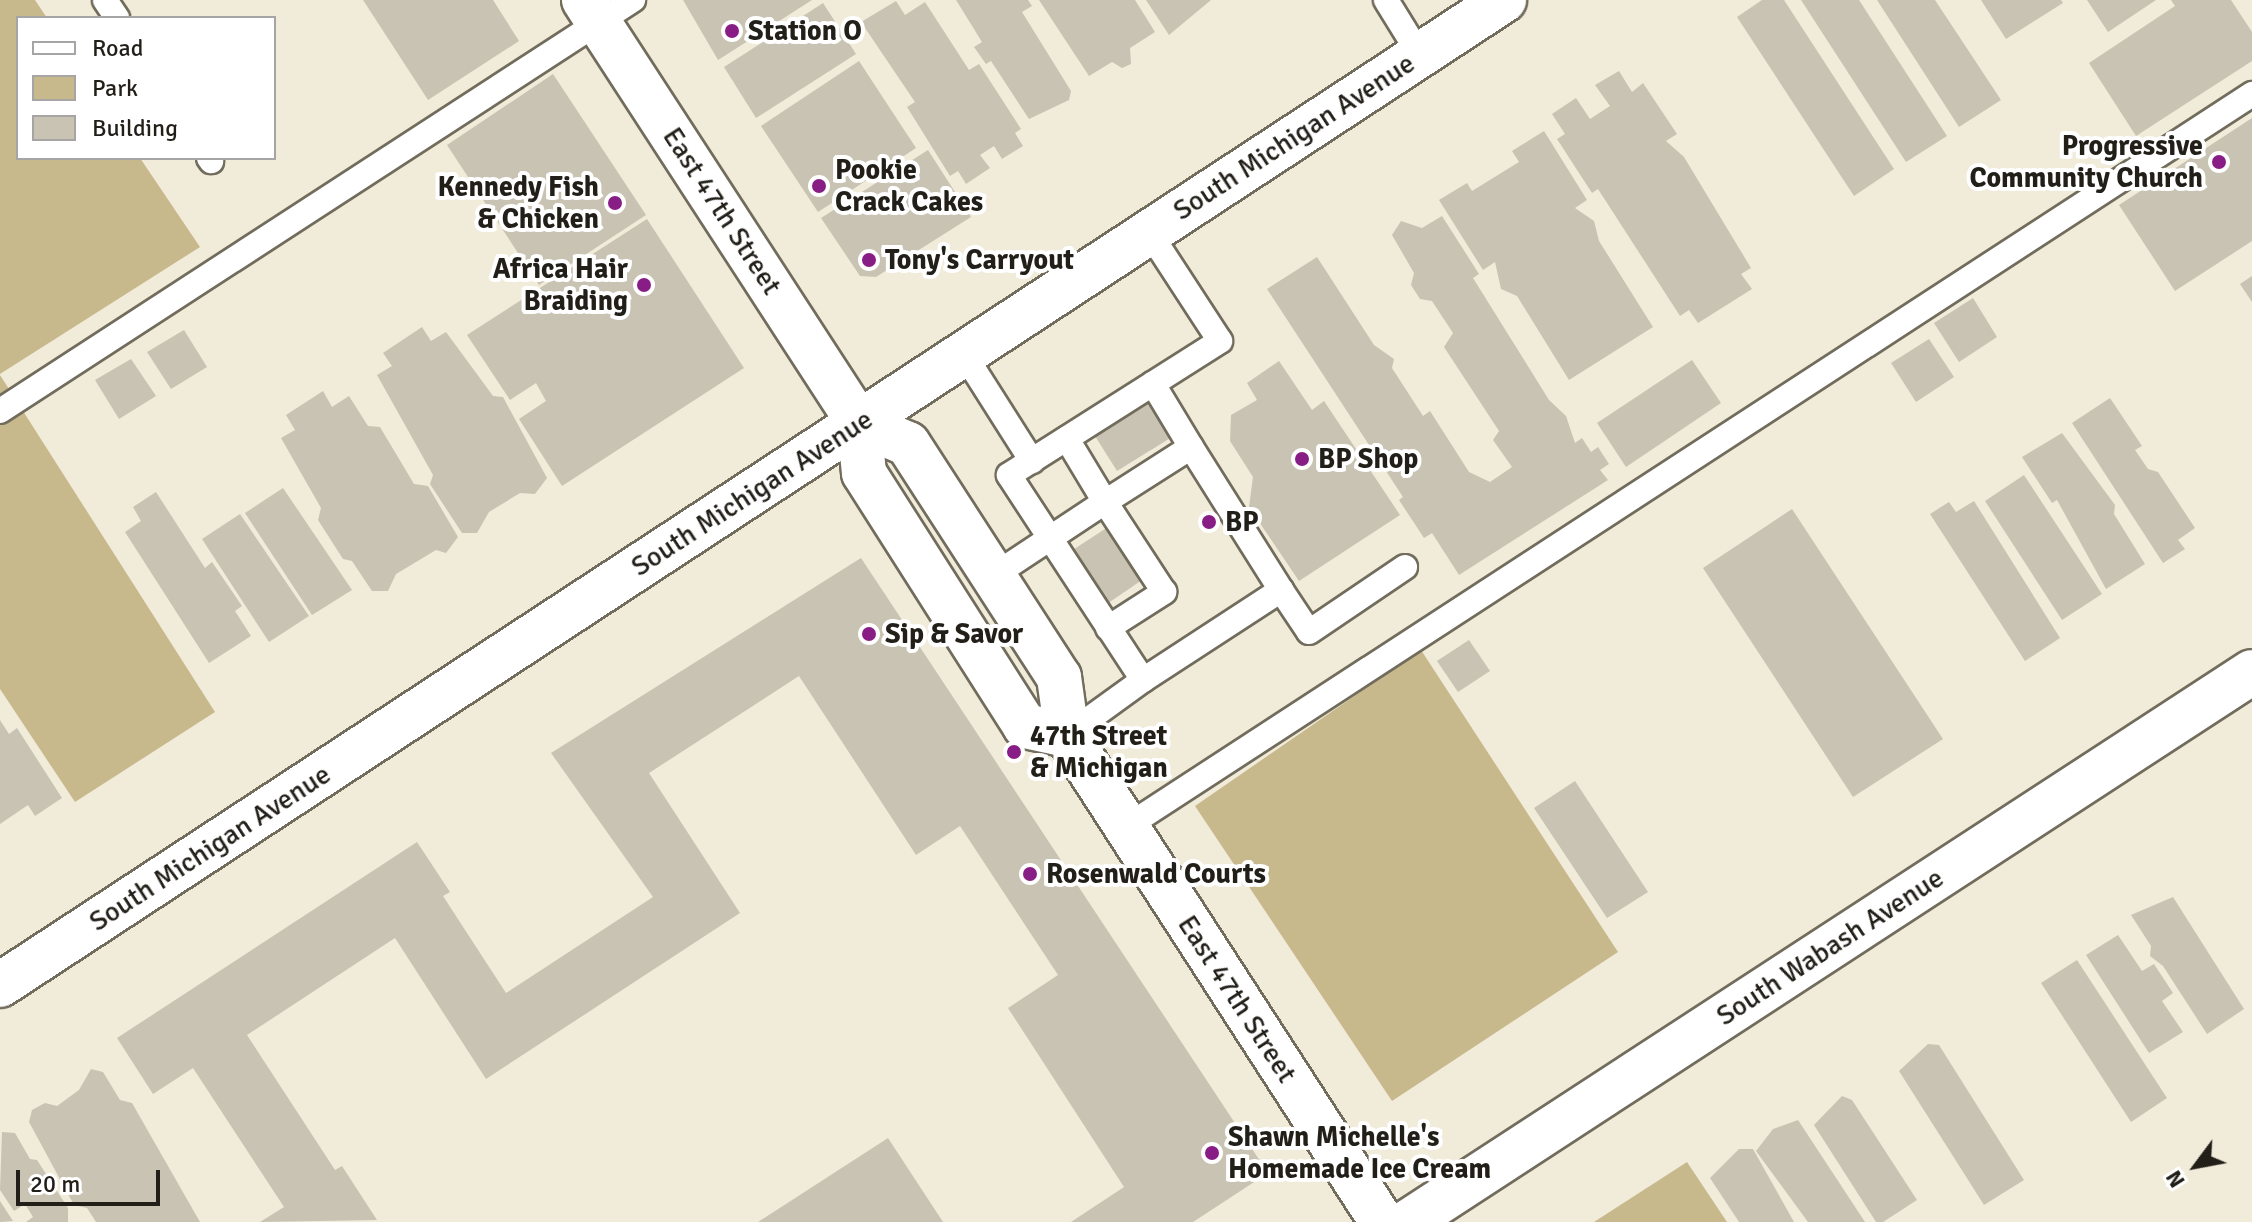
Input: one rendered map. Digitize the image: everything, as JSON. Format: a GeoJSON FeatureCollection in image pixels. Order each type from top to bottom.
{"type":"FeatureCollection","features":[{"type":"Feature","properties":{"kind":"street","name":"South Michigan Avenue"},"geometry":{"type":"LineString","coordinates":[[0,985],[1504,0]]}},
{"type":"Feature","properties":{"kind":"street","name":"East 47th Street"},"geometry":{"type":"LineString","coordinates":[[605,7],[859,423],[864,473],[1025,726],[1067,735]]}},
{"type":"Feature","properties":{"kind":"street","name":"East 47th Street"},"geometry":{"type":"LineString","coordinates":[[859,423],[908,444],[1059,677],[1067,735],[1382,1222]]}},
{"type":"Feature","properties":{"kind":"street","name":"South Wabash Avenue"},"geometry":{"type":"LineString","coordinates":[[1408,1222],[2252,672]]}},
{"type":"Feature","properties":{"kind":"lane"},"geometry":{"type":"LineString","coordinates":[[1386,0],[1420,55]]}},
{"type":"Feature","properties":{"kind":"lane"},"geometry":{"type":"LineString","coordinates":[[0,411],[605,7]]}},
{"type":"Feature","properties":{"kind":"lane"},"geometry":{"type":"LineString","coordinates":[[1126,827],[2252,94]]}},
{"type":"Feature","properties":{"kind":"lane"},"geometry":{"type":"LineString","coordinates":[[1143,680],[1009,475],[1220,341],[1149,232]]}},
{"type":"Feature","properties":{"kind":"lane"},"geometry":{"type":"LineString","coordinates":[[964,354],[1032,461]]}},
{"type":"Feature","properties":{"kind":"lane"},"geometry":{"type":"LineString","coordinates":[[1153,384],[1309,632],[1405,567]]}},
{"type":"Feature","properties":{"kind":"lane"},"geometry":{"type":"LineString","coordinates":[[1067,439],[1164,592],[1108,628]]}},
{"type":"Feature","properties":{"kind":"lane"},"geometry":{"type":"LineString","coordinates":[[993,576],[1191,447]]}},
{"type":"Feature","properties":{"kind":"lane"},"geometry":{"type":"LineString","coordinates":[[1067,735],[1143,680],[1281,590]]}},
{"type":"Feature","properties":{"kind":"green space"},"geometry":{"type":"Polygon","coordinates":[[[0,0],[35,0],[46,16],[16,16],[16,160],[141,160],[200,247],[0,374],[0,0]]]}},
{"type":"Feature","properties":{"kind":"green space"},"geometry":{"type":"Polygon","coordinates":[[[0,375],[215,712],[75,802],[0,689],[0,375]]]}},
{"type":"Feature","properties":{"kind":"green space"},"geometry":{"type":"Polygon","coordinates":[[[1421,650],[1618,952],[1392,1101],[1195,806],[1421,650]]]}},
{"type":"Feature","properties":{"kind":"green space"},"geometry":{"type":"Polygon","coordinates":[[[1687,1162],[1727,1222],[1594,1222],[1687,1162]]]}},
{"type":"Feature","properties":{"kind":"building"},"geometry":{"type":"Polygon","coordinates":[[[363,0],[493,0],[519,41],[428,100],[363,0]]]}},
{"type":"Feature","properties":{"kind":"building","name":"Station O"},"geometry":{"type":"Polygon","coordinates":[[[683,0],[812,0],[718,60],[683,0]]]}},
{"type":"Feature","properties":{"kind":"building"},"geometry":{"type":"Polygon","coordinates":[[[956,0],[1028,0],[1032,6],[1022,12],[1071,91],[1069,100],[1029,119],[991,61],[986,64],[974,47],[982,42],[956,0]]]}},
{"type":"Feature","properties":{"kind":"building"},"geometry":{"type":"Polygon","coordinates":[[[1039,0],[1135,0],[1155,32],[1130,48],[1131,64],[1122,68],[1112,62],[1089,76],[1039,0]]]}},
{"type":"Feature","properties":{"kind":"building"},"geometry":{"type":"Polygon","coordinates":[[[1146,0],[1211,0],[1169,35],[1146,0]]]}},
{"type":"Feature","properties":{"kind":"building"},"geometry":{"type":"Polygon","coordinates":[[[1762,0],[1784,0],[1894,169],[1854,196],[1737,17],[1762,0]]]}},
{"type":"Feature","properties":{"kind":"building"},"geometry":{"type":"Polygon","coordinates":[[[1801,0],[1859,0],[1947,136],[1906,162],[1801,0]]]}},
{"type":"Feature","properties":{"kind":"building"},"geometry":{"type":"Polygon","coordinates":[[[1877,0],[1935,0],[2001,100],[1959,127],[1877,0]]]}},
{"type":"Feature","properties":{"kind":"building"},"geometry":{"type":"Polygon","coordinates":[[[1981,0],[2061,0],[2063,3],[2006,39],[1981,0]]]}},
{"type":"Feature","properties":{"kind":"building"},"geometry":{"type":"Polygon","coordinates":[[[2087,0],[2156,0],[2108,32],[2087,0]]]}},
{"type":"Feature","properties":{"kind":"building"},"geometry":{"type":"Polygon","coordinates":[[[2171,0],[2231,0],[2252,32],[2252,61],[2136,136],[2089,63],[2175,6],[2171,0]]]}},
{"type":"Feature","properties":{"kind":"building"},"geometry":{"type":"Polygon","coordinates":[[[896,1],[905,15],[925,2],[969,70],[979,64],[1021,129],[1015,133],[1023,146],[1002,159],[994,146],[980,155],[990,168],[966,184],[958,171],[950,176],[907,107],[915,102],[861,22],[896,1]]]}},
{"type":"Feature","properties":{"kind":"building"},"geometry":{"type":"Polygon","coordinates":[[[823,3],[856,54],[756,118],[724,67],[823,3]]]}},
{"type":"Feature","properties":{"kind":"building"},"geometry":{"type":"Polygon","coordinates":[[[859,61],[916,148],[818,212],[761,126],[859,61]]]}},
{"type":"Feature","properties":{"kind":"building"},"geometry":{"type":"Polygon","coordinates":[[[1619,71],[1632,92],[1643,83],[1677,134],[1666,141],[1684,157],[1751,268],[1741,274],[1752,289],[1698,323],[1689,310],[1680,316],[1598,189],[1592,193],[1557,139],[1565,134],[1552,114],[1576,98],[1590,119],[1610,106],[1595,85],[1619,71]]]}},
{"type":"Feature","properties":{"kind":"building"},"geometry":{"type":"Polygon","coordinates":[[[553,74],[646,215],[539,285],[447,145],[553,74]]]}},
{"type":"Feature","properties":{"kind":"building","name":"Progressive Community Church"},"geometry":{"type":"Polygon","coordinates":[[[2252,118],[2252,241],[2175,291],[2119,205],[2252,118]]]}},
{"type":"Feature","properties":{"kind":"building"},"geometry":{"type":"Polygon","coordinates":[[[1544,131],[1587,200],[1575,208],[1594,221],[1599,241],[1653,327],[1569,380],[1517,296],[1501,289],[1495,262],[1483,270],[1439,200],[1467,183],[1472,191],[1519,162],[1512,151],[1544,131]]]}},
{"type":"Feature","properties":{"kind":"building"},"geometry":{"type":"Polygon","coordinates":[[[928,150],[971,217],[876,277],[860,276],[821,218],[928,150]]]}},
{"type":"Feature","properties":{"kind":"building"},"geometry":{"type":"Polygon","coordinates":[[[1442,216],[1479,274],[1473,278],[1549,400],[1566,416],[1575,443],[1582,438],[1591,452],[1598,447],[1609,464],[1600,470],[1608,480],[1459,575],[1432,533],[1424,538],[1399,500],[1403,497],[1267,289],[1317,257],[1374,345],[1394,359],[1392,368],[1423,416],[1430,411],[1469,472],[1490,482],[1512,467],[1493,440],[1499,431],[1444,347],[1453,333],[1432,301],[1420,299],[1411,285],[1414,273],[1392,235],[1401,221],[1422,228],[1442,216]]]}},
{"type":"Feature","properties":{"kind":"building"},"geometry":{"type":"Polygon","coordinates":[[[647,219],[744,368],[562,486],[519,419],[546,401],[536,383],[510,400],[467,335],[647,219]]]}},
{"type":"Feature","properties":{"kind":"building"},"geometry":{"type":"Polygon","coordinates":[[[2252,276],[2252,302],[2240,284],[2252,276]]]}},
{"type":"Feature","properties":{"kind":"building"},"geometry":{"type":"Polygon","coordinates":[[[1973,298],[1997,337],[1959,362],[1934,323],[1973,298]]]}},
{"type":"Feature","properties":{"kind":"building"},"geometry":{"type":"Polygon","coordinates":[[[422,327],[431,341],[446,332],[493,396],[503,397],[547,478],[535,494],[520,493],[489,512],[477,533],[462,533],[430,484],[433,475],[377,375],[392,366],[383,353],[422,327]]]}},
{"type":"Feature","properties":{"kind":"building"},"geometry":{"type":"Polygon","coordinates":[[[184,330],[207,367],[171,389],[147,352],[184,330]]]}},
{"type":"Feature","properties":{"kind":"building"},"geometry":{"type":"Polygon","coordinates":[[[1929,339],[1954,377],[1916,402],[1891,363],[1929,339]]]}},
{"type":"Feature","properties":{"kind":"building"},"geometry":{"type":"Polygon","coordinates":[[[131,359],[156,396],[119,419],[95,380],[131,359]]]}},
{"type":"Feature","properties":{"kind":"building"},"geometry":{"type":"Polygon","coordinates":[[[1692,360],[1721,403],[1626,467],[1597,423],[1692,360]]]}},
{"type":"Feature","properties":{"kind":"building","name":"BP Shop"},"geometry":{"type":"Polygon","coordinates":[[[1279,361],[1312,410],[1324,401],[1400,515],[1299,581],[1249,507],[1253,477],[1230,441],[1231,415],[1257,400],[1247,383],[1279,361]]]}},
{"type":"Feature","properties":{"kind":"building"},"geometry":{"type":"Polygon","coordinates":[[[323,391],[332,407],[349,396],[368,426],[380,427],[414,484],[428,486],[458,537],[446,553],[436,550],[396,574],[388,591],[372,591],[352,561],[343,559],[318,520],[321,508],[281,438],[295,430],[286,415],[323,391]]]}},
{"type":"Feature","properties":{"kind":"building"},"geometry":{"type":"Polygon","coordinates":[[[1144,395],[1172,437],[1117,471],[1090,428],[1144,395]]]}},
{"type":"Feature","properties":{"kind":"building"},"geometry":{"type":"Polygon","coordinates":[[[2110,398],[2142,446],[2135,450],[2148,469],[2158,472],[2195,528],[2178,540],[2185,549],[2163,563],[2072,423],[2110,398]]]}},
{"type":"Feature","properties":{"kind":"building"},"geometry":{"type":"Polygon","coordinates":[[[2062,433],[2115,505],[2114,514],[2145,564],[2106,589],[2057,500],[2052,503],[2022,457],[2062,433]]]}},
{"type":"Feature","properties":{"kind":"building"},"geometry":{"type":"Polygon","coordinates":[[[2024,475],[2102,594],[2062,620],[1985,501],[2024,475]]]}},
{"type":"Feature","properties":{"kind":"building"},"geometry":{"type":"Polygon","coordinates":[[[283,488],[352,590],[312,615],[245,513],[283,488]]]}},
{"type":"Feature","properties":{"kind":"building"},"geometry":{"type":"Polygon","coordinates":[[[156,492],[205,568],[212,562],[242,606],[235,611],[251,636],[209,663],[125,532],[141,521],[133,507],[156,492]]]}},
{"type":"Feature","properties":{"kind":"building"},"geometry":{"type":"Polygon","coordinates":[[[1974,501],[2060,638],[2025,661],[1930,514],[1949,502],[1956,512],[1974,501]]]}},
{"type":"Feature","properties":{"kind":"building"},"geometry":{"type":"Polygon","coordinates":[[[1792,509],[1943,739],[1853,797],[1703,568],[1792,509]]]}},
{"type":"Feature","properties":{"kind":"building"},"geometry":{"type":"Polygon","coordinates":[[[240,514],[309,616],[269,642],[202,539],[240,514]]]}},
{"type":"Feature","properties":{"kind":"building"},"geometry":{"type":"Polygon","coordinates":[[[1108,527],[1142,580],[1101,608],[1065,555],[1108,527]]]}},
{"type":"Feature","properties":{"kind":"building","name":"Rosenwald Courts"},"geometry":{"type":"Polygon","coordinates":[[[861,558],[1268,1173],[1193,1222],[1071,1222],[1124,1187],[1008,1008],[1058,975],[960,826],[916,855],[799,676],[649,773],[740,913],[486,1079],[395,938],[247,1035],[335,1170],[342,1166],[377,1220],[260,1222],[284,1207],[193,1068],[153,1094],[117,1038],[417,842],[450,892],[443,896],[506,993],[653,897],[551,753],[861,558]]]}},
{"type":"Feature","properties":{"kind":"building"},"geometry":{"type":"Polygon","coordinates":[[[1469,640],[1490,671],[1458,692],[1437,661],[1469,640]]]}},
{"type":"Feature","properties":{"kind":"building"},"geometry":{"type":"Polygon","coordinates":[[[0,720],[9,734],[17,728],[62,798],[35,816],[28,805],[0,824],[0,720]]]}},
{"type":"Feature","properties":{"kind":"building"},"geometry":{"type":"Polygon","coordinates":[[[1575,781],[1648,892],[1607,918],[1534,808],[1575,781]]]}},
{"type":"Feature","properties":{"kind":"building"},"geometry":{"type":"Polygon","coordinates":[[[2173,897],[2244,1009],[2207,1034],[2163,966],[2150,956],[2151,946],[2131,915],[2173,897]]]}},
{"type":"Feature","properties":{"kind":"building"},"geometry":{"type":"Polygon","coordinates":[[[2118,935],[2142,971],[2154,964],[2173,993],[2162,1001],[2183,1032],[2149,1053],[2086,955],[2118,935]]]}},
{"type":"Feature","properties":{"kind":"building"},"geometry":{"type":"Polygon","coordinates":[[[2077,960],[2167,1098],[2131,1122],[2041,983],[2077,960]]]}},
{"type":"Feature","properties":{"kind":"building"},"geometry":{"type":"Polygon","coordinates":[[[1928,1044],[1939,1045],[2024,1180],[1984,1205],[1899,1071],[1928,1044]]]}},
{"type":"Feature","properties":{"kind":"building"},"geometry":{"type":"Polygon","coordinates":[[[91,1069],[103,1072],[120,1100],[132,1103],[200,1222],[96,1222],[87,1208],[74,1205],[29,1122],[32,1110],[45,1103],[57,1106],[79,1090],[91,1069]]]}},
{"type":"Feature","properties":{"kind":"building"},"geometry":{"type":"Polygon","coordinates":[[[1842,1096],[1852,1100],[1917,1200],[1883,1222],[1876,1222],[1814,1125],[1842,1096]]]}},
{"type":"Feature","properties":{"kind":"building"},"geometry":{"type":"Polygon","coordinates":[[[1798,1120],[1865,1222],[1808,1222],[1756,1151],[1773,1129],[1798,1120]]]}},
{"type":"Feature","properties":{"kind":"building"},"geometry":{"type":"Polygon","coordinates":[[[2,1132],[15,1133],[30,1159],[37,1160],[68,1208],[68,1222],[26,1222],[33,1217],[25,1204],[14,1211],[0,1190],[2,1132]]]}},
{"type":"Feature","properties":{"kind":"building"},"geometry":{"type":"Polygon","coordinates":[[[888,1138],[943,1222],[758,1222],[888,1138]]]}},
{"type":"Feature","properties":{"kind":"building"},"geometry":{"type":"Polygon","coordinates":[[[1739,1149],[1753,1149],[1794,1222],[1739,1222],[1710,1178],[1739,1149]]]}},
{"type":"Feature","properties":{"kind":"building"},"geometry":{"type":"Polygon","coordinates":[[[0,1201],[13,1221],[0,1222],[0,1201]]]}},
{"type":"Feature","properties":{"kind":"place","name":"Station O"},"geometry":{"type":"Point","coordinates":[732,31]}},
{"type":"Feature","properties":{"kind":"place","name":"Progressive Community Church"},"geometry":{"type":"Point","coordinates":[2219,162]}},
{"type":"Feature","properties":{"kind":"place","name":"Pookie Crack Cakes"},"geometry":{"type":"Point","coordinates":[819,186]}},
{"type":"Feature","properties":{"kind":"place","name":"Kennedy Fish & Chicken"},"geometry":{"type":"Point","coordinates":[615,203]}},
{"type":"Feature","properties":{"kind":"place","name":"Tony's Carryout"},"geometry":{"type":"Point","coordinates":[869,260]}},
{"type":"Feature","properties":{"kind":"place","name":"Africa Hair Braiding"},"geometry":{"type":"Point","coordinates":[644,285]}},
{"type":"Feature","properties":{"kind":"place","name":"BP Shop"},"geometry":{"type":"Point","coordinates":[1302,459]}},
{"type":"Feature","properties":{"kind":"place","name":"BP"},"geometry":{"type":"Point","coordinates":[1209,522]}},
{"type":"Feature","properties":{"kind":"place","name":"Sip & Savor"},"geometry":{"type":"Point","coordinates":[869,634]}},
{"type":"Feature","properties":{"kind":"place","name":"47th Street & Michigan"},"geometry":{"type":"Point","coordinates":[1014,752]}},
{"type":"Feature","properties":{"kind":"place","name":"Rosenwald Courts"},"geometry":{"type":"Point","coordinates":[1030,874]}},
{"type":"Feature","properties":{"kind":"place","name":"Shawn Michelle's Homemade Ice Cream"},"geometry":{"type":"Point","coordinates":[1212,1153]}}]}
